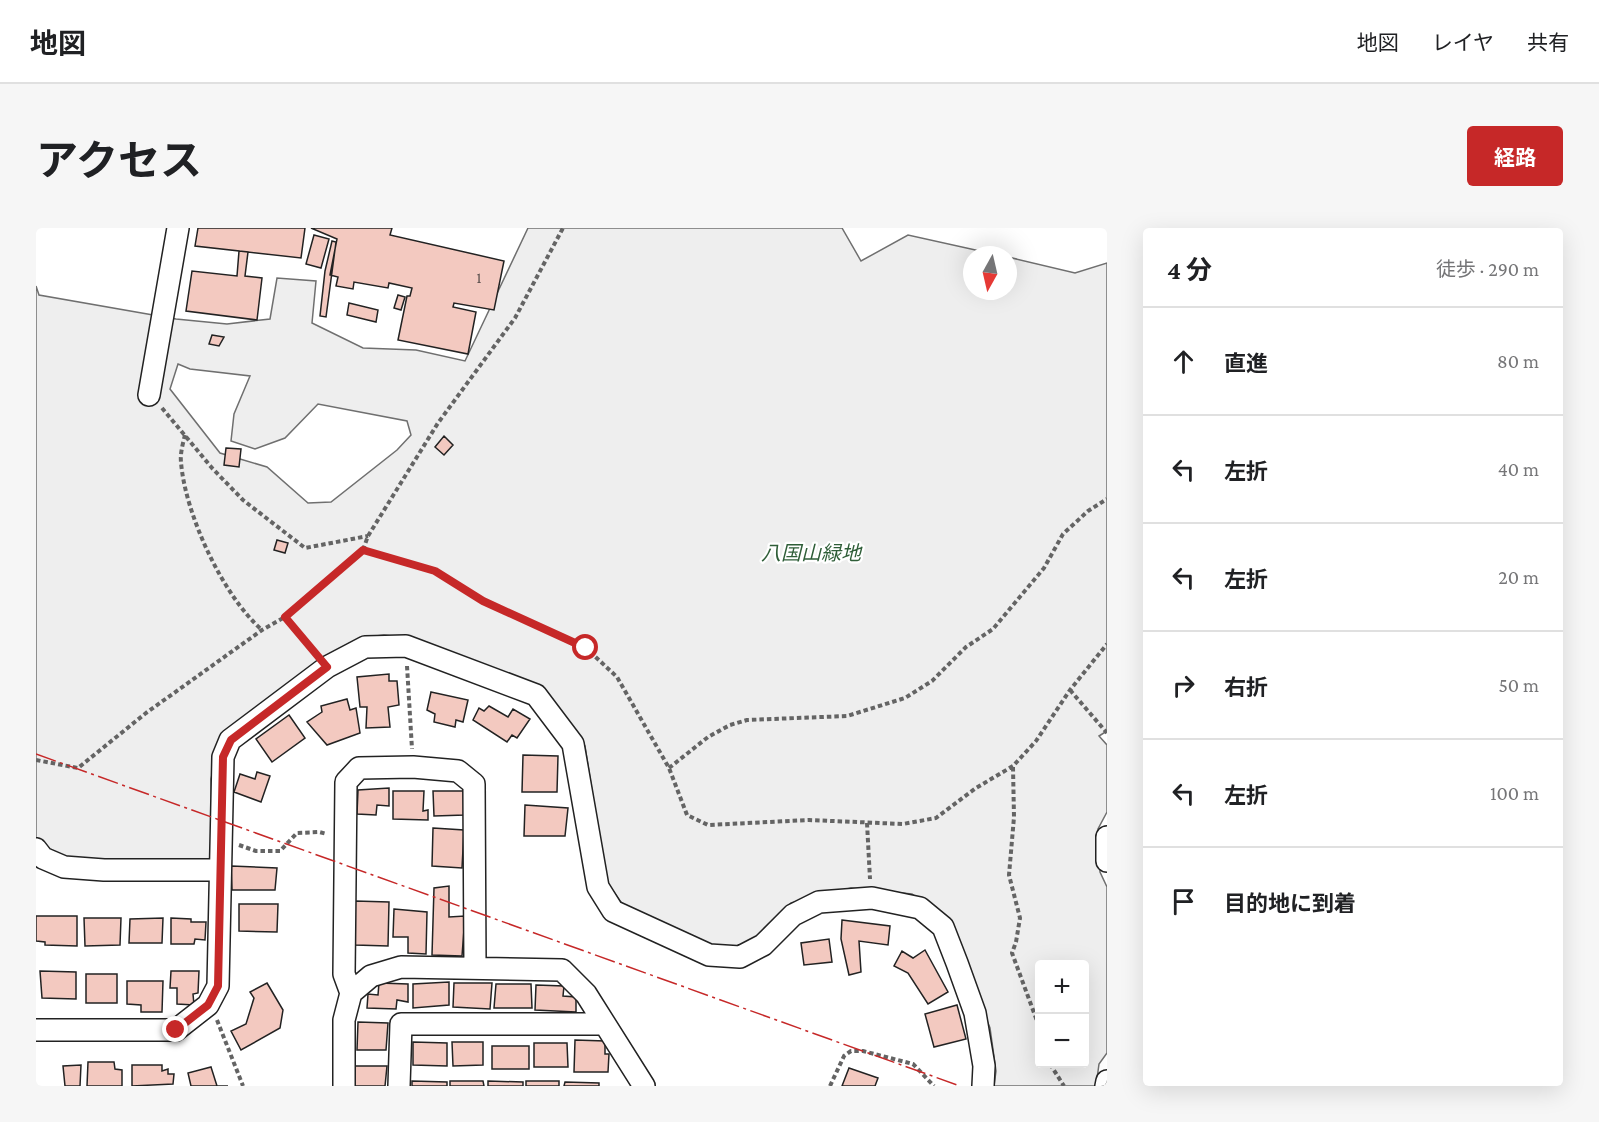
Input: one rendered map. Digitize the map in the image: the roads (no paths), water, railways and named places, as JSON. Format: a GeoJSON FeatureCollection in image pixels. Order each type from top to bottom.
{"type":"FeatureCollection","features":[{"type":"Feature","properties":{"kind":"street"},"geometry":{"type":"LineString","coordinates":[[149,395],[178,228]]}},
{"type":"Feature","properties":{"kind":"street"},"geometry":{"type":"LineString","coordinates":[[36,1030],[176,1030],[208,1005],[218,986],[223,757],[231,740],[327,667],[364,647],[406,646],[536,695],[573,744],[598,887],[613,911],[710,955],[740,957],[763,945],[793,915],[819,902],[872,898],[920,908],[943,927],[975,1013],[984,1066],[983,1086]]}},
{"type":"Feature","properties":{"kind":"street"},"geometry":{"type":"LineString","coordinates":[[344,1086],[344,1020],[351,993],[344,974],[346,782],[359,768],[413,767],[458,771],[474,784],[475,967]]}},
{"type":"Feature","properties":{"kind":"street"},"geometry":{"type":"LineString","coordinates":[[1107,837],[1107,861]]}},
{"type":"Feature","properties":{"kind":"street"},"geometry":{"type":"LineString","coordinates":[[36,849],[43,858],[64,867],[104,870],[220,870]]}},
{"type":"Feature","properties":{"kind":"street"},"geometry":{"type":"LineString","coordinates":[[351,993],[371,976],[401,967],[562,970],[586,994],[644,1086]]}},
{"type":"Feature","properties":{"kind":"street"},"geometry":{"type":"LineString","coordinates":[[399,1086],[401,1024],[605,1024]]}},
{"type":"Feature","properties":{"kind":"street"},"geometry":{"type":"LineString","coordinates":[[1106,1086],[1107,1081]]}},
{"type":"Feature","properties":{"kind":"park label","name":"八国山緑地"},"geometry":{"type":"Point","coordinates":[811,553]}}]}
